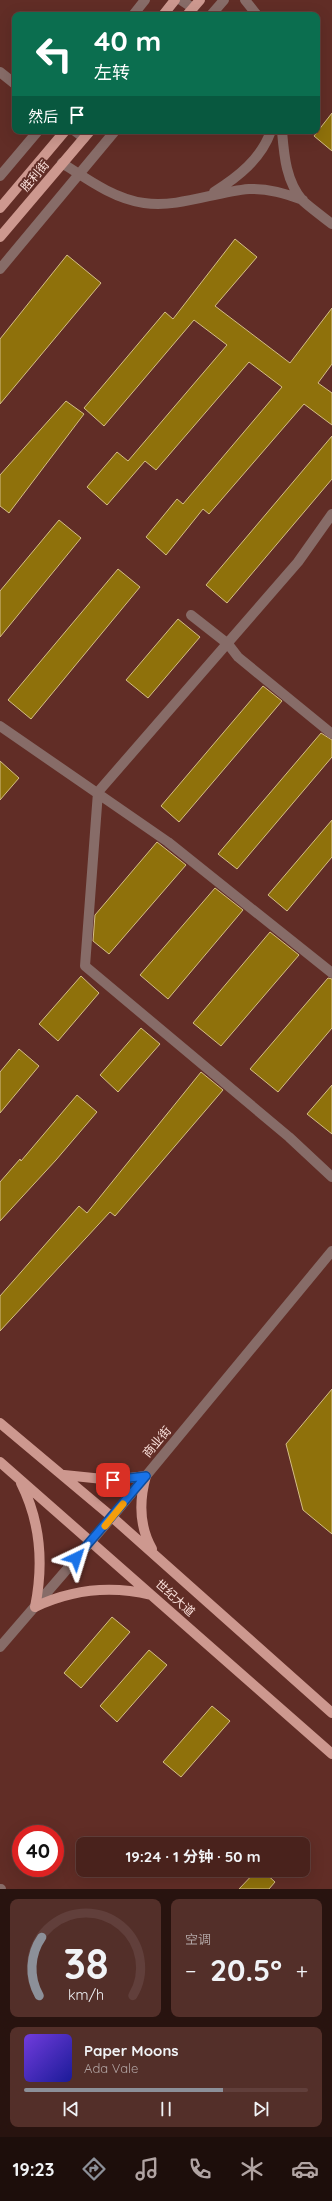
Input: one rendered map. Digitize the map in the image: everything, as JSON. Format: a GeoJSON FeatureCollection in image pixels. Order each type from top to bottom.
{"type":"FeatureCollection","features":[{"type":"Feature","properties":{"kind":"main road"},"geometry":{"type":"LineString","coordinates":[[165,12],[175,0]]}},
{"type":"Feature","properties":{"kind":"main road"},"geometry":{"type":"LineString","coordinates":[[190,12],[200,0]]}},
{"type":"Feature","properties":{"kind":"main road","name":"胜利街"},"geometry":{"type":"LineString","coordinates":[[0,208],[63,134]]}},
{"type":"Feature","properties":{"kind":"main road","name":"胜利街"},"geometry":{"type":"LineString","coordinates":[[0,238],[87,135]]}},
{"type":"Feature","properties":{"kind":"main road","name":"世纪大道"},"geometry":{"type":"LineString","coordinates":[[0,1423],[112,1517],[332,1713]]}},
{"type":"Feature","properties":{"kind":"main road","name":"世纪大道"},"geometry":{"type":"LineString","coordinates":[[0,1462],[332,1754]]}},
{"type":"Feature","properties":{"kind":"main road"},"geometry":{"type":"LineString","coordinates":[[62,1475],[102,1480],[146,1476],[141,1497],[142,1521],[145,1533],[156,1556]]}},
{"type":"Feature","properties":{"kind":"main road"},"geometry":{"type":"LineString","coordinates":[[18,1478],[32,1508],[38,1534],[40,1572],[35,1607]]}},
{"type":"Feature","properties":{"kind":"main road"},"geometry":{"type":"LineString","coordinates":[[35,1607],[66,1594],[99,1589],[124,1590],[154,1596]]}},
{"type":"Feature","properties":{"kind":"street"},"geometry":{"type":"LineString","coordinates":[[135,12],[145,0]]}},
{"type":"Feature","properties":{"kind":"street"},"geometry":{"type":"LineString","coordinates":[[181,0],[190,12]]}},
{"type":"Feature","properties":{"kind":"street"},"geometry":{"type":"LineString","coordinates":[[214,12],[224,0]]}},
{"type":"Feature","properties":{"kind":"street"},"geometry":{"type":"LineString","coordinates":[[245,0],[255,12]]}},
{"type":"Feature","properties":{"kind":"street"},"geometry":{"type":"LineString","coordinates":[[0,72],[12,82]]}},
{"type":"Feature","properties":{"kind":"street"},"geometry":{"type":"LineString","coordinates":[[0,176],[35,134]]}},
{"type":"Feature","properties":{"kind":"street"},"geometry":{"type":"LineString","coordinates":[[0,269],[112,134]]}},
{"type":"Feature","properties":{"kind":"street"},"geometry":{"type":"LineString","coordinates":[[209,196],[232,181],[247,167],[266,145],[270,134]]}},
{"type":"Feature","properties":{"kind":"street"},"geometry":{"type":"LineString","coordinates":[[282,134],[290,179],[303,200],[332,224]]}},
{"type":"Feature","properties":{"kind":"street"},"geometry":{"type":"LineString","coordinates":[[62,164],[96,185],[126,199],[144,203],[166,204],[251,189],[276,191],[303,200]]}},
{"type":"Feature","properties":{"kind":"street"},"geometry":{"type":"LineString","coordinates":[[332,514],[298,562],[98,792],[85,966],[289,1137],[332,1177]]}},
{"type":"Feature","properties":{"kind":"street"},"geometry":{"type":"LineString","coordinates":[[191,615],[228,644],[238,656],[332,734]]}},
{"type":"Feature","properties":{"kind":"street"},"geometry":{"type":"LineString","coordinates":[[0,726],[98,792],[168,842],[332,973]]}},
{"type":"Feature","properties":{"kind":"street","name":"商业街"},"geometry":{"type":"LineString","coordinates":[[0,1647],[112,1517],[332,1251]]}},
{"type":"Feature","properties":{"kind":"building"},"geometry":{"type":"Polygon","coordinates":[[[332,113],[332,151],[314,136],[316,134],[320,134],[320,128],[332,113]]]}},
{"type":"Feature","properties":{"kind":"building"},"geometry":{"type":"Polygon","coordinates":[[[235,239],[257,257],[215,306],[290,363],[332,308],[332,364],[318,383],[332,393],[332,425],[304,404],[209,514],[203,509],[166,555],[146,537],[177,499],[183,504],[282,387],[249,362],[156,470],[145,461],[107,505],[87,487],[117,452],[128,461],[227,345],[194,320],[104,426],[84,408],[165,312],[173,319],[235,239]]]}},
{"type":"Feature","properties":{"kind":"building"},"geometry":{"type":"Polygon","coordinates":[[[67,255],[101,283],[0,404],[0,339],[67,255]]]}},
{"type":"Feature","properties":{"kind":"building"},"geometry":{"type":"Polygon","coordinates":[[[66,401],[84,414],[9,513],[0,506],[0,475],[66,401]]]}},
{"type":"Feature","properties":{"kind":"building"},"geometry":{"type":"Polygon","coordinates":[[[332,436],[332,479],[227,603],[206,585],[332,436]]]}},
{"type":"Feature","properties":{"kind":"building"},"geometry":{"type":"Polygon","coordinates":[[[59,520],[81,538],[0,637],[0,591],[59,520]]]}},
{"type":"Feature","properties":{"kind":"building"},"geometry":{"type":"Polygon","coordinates":[[[118,569],[140,587],[31,719],[8,700],[118,569]]]}},
{"type":"Feature","properties":{"kind":"building"},"geometry":{"type":"Polygon","coordinates":[[[178,619],[200,637],[148,698],[126,680],[178,619]]]}},
{"type":"Feature","properties":{"kind":"building"},"geometry":{"type":"Polygon","coordinates":[[[263,686],[282,701],[179,822],[161,806],[263,686]]]}},
{"type":"Feature","properties":{"kind":"building"},"geometry":{"type":"Polygon","coordinates":[[[321,733],[332,740],[332,757],[237,869],[218,854],[321,733]]]}},
{"type":"Feature","properties":{"kind":"building"},"geometry":{"type":"Polygon","coordinates":[[[0,761],[19,778],[0,800],[0,761]]]}},
{"type":"Feature","properties":{"kind":"building"},"geometry":{"type":"Polygon","coordinates":[[[332,820],[332,857],[287,911],[268,895],[332,820]]]}},
{"type":"Feature","properties":{"kind":"building"},"geometry":{"type":"Polygon","coordinates":[[[157,842],[186,865],[109,954],[93,941],[95,915],[157,842]]]}},
{"type":"Feature","properties":{"kind":"building"},"geometry":{"type":"Polygon","coordinates":[[[215,888],[243,910],[168,999],[140,975],[215,888]]]}},
{"type":"Feature","properties":{"kind":"building"},"geometry":{"type":"Polygon","coordinates":[[[270,932],[299,955],[221,1046],[193,1023],[270,932]]]}},
{"type":"Feature","properties":{"kind":"building"},"geometry":{"type":"Polygon","coordinates":[[[81,976],[99,993],[58,1041],[39,1024],[81,976]]]}},
{"type":"Feature","properties":{"kind":"building"},"geometry":{"type":"Polygon","coordinates":[[[328,978],[332,979],[332,1028],[278,1092],[250,1069],[328,978]]]}},
{"type":"Feature","properties":{"kind":"building"},"geometry":{"type":"Polygon","coordinates":[[[141,1028],[160,1044],[118,1092],[100,1075],[141,1028]]]}},
{"type":"Feature","properties":{"kind":"building"},"geometry":{"type":"Polygon","coordinates":[[[19,1049],[39,1066],[0,1113],[0,1072],[19,1049]]]}},
{"type":"Feature","properties":{"kind":"building"},"geometry":{"type":"Polygon","coordinates":[[[201,1072],[223,1090],[115,1216],[110,1212],[0,1331],[0,1296],[79,1206],[87,1213],[201,1072]]]}},
{"type":"Feature","properties":{"kind":"building"},"geometry":{"type":"Polygon","coordinates":[[[332,1085],[332,1134],[307,1114],[332,1085]]]}},
{"type":"Feature","properties":{"kind":"building"},"geometry":{"type":"Polygon","coordinates":[[[77,1095],[97,1112],[56,1160],[0,1221],[0,1182],[20,1159],[21,1161],[77,1095]]]}},
{"type":"Feature","properties":{"kind":"building"},"geometry":{"type":"Polygon","coordinates":[[[332,1389],[332,1534],[303,1510],[286,1444],[332,1389]]]}},
{"type":"Feature","properties":{"kind":"building"},"geometry":{"type":"Polygon","coordinates":[[[112,1617],[130,1632],[81,1688],[64,1673],[112,1617]]]}},
{"type":"Feature","properties":{"kind":"building"},"geometry":{"type":"Polygon","coordinates":[[[149,1650],[167,1665],[117,1722],[100,1706],[149,1650]]]}},
{"type":"Feature","properties":{"kind":"building"},"geometry":{"type":"Polygon","coordinates":[[[212,1706],[230,1721],[181,1777],[163,1762],[212,1706]]]}},
{"type":"Feature","properties":{"kind":"building"},"geometry":{"type":"Polygon","coordinates":[[[250,1877],[270,1877],[275,1882],[269,1889],[239,1889],[250,1877]]]}},
{"type":"Feature","properties":{"kind":"slow traffic"},"geometry":{"type":"LineString","coordinates":[[105,1526],[123,1504]]}},
{"type":"Feature","properties":{"kind":"route"},"geometry":{"type":"LineString","coordinates":[[76,1558],[146,1476],[113,1480]]}}]}
